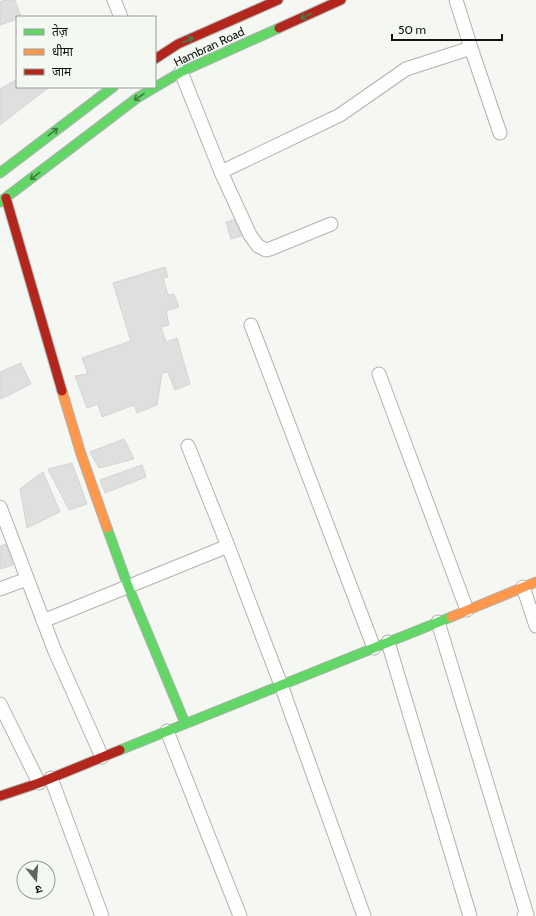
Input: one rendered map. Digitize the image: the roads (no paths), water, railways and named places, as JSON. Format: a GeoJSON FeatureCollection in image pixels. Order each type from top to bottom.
{"type":"FeatureCollection","features":[{"type":"Feature","properties":{"kind":"street"},"geometry":{"type":"LineString","coordinates":[[114,0],[121,16]]}},
{"type":"Feature","properties":{"kind":"street","name":"Hambran Road"},"geometry":{"type":"LineString","coordinates":[[156,58],[178,44],[278,0]]}},
{"type":"Feature","properties":{"kind":"street","name":"Hambran Road"},"geometry":{"type":"LineString","coordinates":[[156,87],[182,72],[341,0]]}},
{"type":"Feature","properties":{"kind":"street"},"geometry":{"type":"LineString","coordinates":[[456,0],[500,133]]}},
{"type":"Feature","properties":{"kind":"street"},"geometry":{"type":"LineString","coordinates":[[221,172],[340,115],[406,69],[471,48]]}},
{"type":"Feature","properties":{"kind":"street"},"geometry":{"type":"LineString","coordinates":[[182,72],[221,172],[250,235],[258,246],[266,250],[270,249],[331,224]]}},
{"type":"Feature","properties":{"kind":"street"},"geometry":{"type":"LineString","coordinates":[[0,173],[112,88]]}},
{"type":"Feature","properties":{"kind":"street","name":"Hambran Road"},"geometry":{"type":"LineString","coordinates":[[3,200],[137,98],[154,88]]}},
{"type":"Feature","properties":{"kind":"street"},"geometry":{"type":"LineString","coordinates":[[3,200],[81,454],[128,586],[185,724]]}},
{"type":"Feature","properties":{"kind":"street"},"geometry":{"type":"LineString","coordinates":[[251,325],[374,648]]}},
{"type":"Feature","properties":{"kind":"street"},"geometry":{"type":"LineString","coordinates":[[379,374],[467,610]]}},
{"type":"Feature","properties":{"kind":"street"},"geometry":{"type":"LineString","coordinates":[[188,446],[281,685],[364,916]]}},
{"type":"Feature","properties":{"kind":"street"},"geometry":{"type":"LineString","coordinates":[[0,507],[54,649],[102,757]]}},
{"type":"Feature","properties":{"kind":"street"},"geometry":{"type":"LineString","coordinates":[[43,621],[228,546]]}},
{"type":"Feature","properties":{"kind":"street"},"geometry":{"type":"LineString","coordinates":[[0,589],[27,579]]}},
{"type":"Feature","properties":{"kind":"street"},"geometry":{"type":"LineString","coordinates":[[0,796],[45,781],[536,582]]}},
{"type":"Feature","properties":{"kind":"street"},"geometry":{"type":"LineString","coordinates":[[523,587],[536,626]]}},
{"type":"Feature","properties":{"kind":"street"},"geometry":{"type":"LineString","coordinates":[[438,622],[529,914]]}},
{"type":"Feature","properties":{"kind":"street"},"geometry":{"type":"LineString","coordinates":[[388,642],[470,916]]}},
{"type":"Feature","properties":{"kind":"street"},"geometry":{"type":"LineString","coordinates":[[0,704],[45,781],[102,916]]}},
{"type":"Feature","properties":{"kind":"street"},"geometry":{"type":"LineString","coordinates":[[167,731],[240,916]]}}]}
